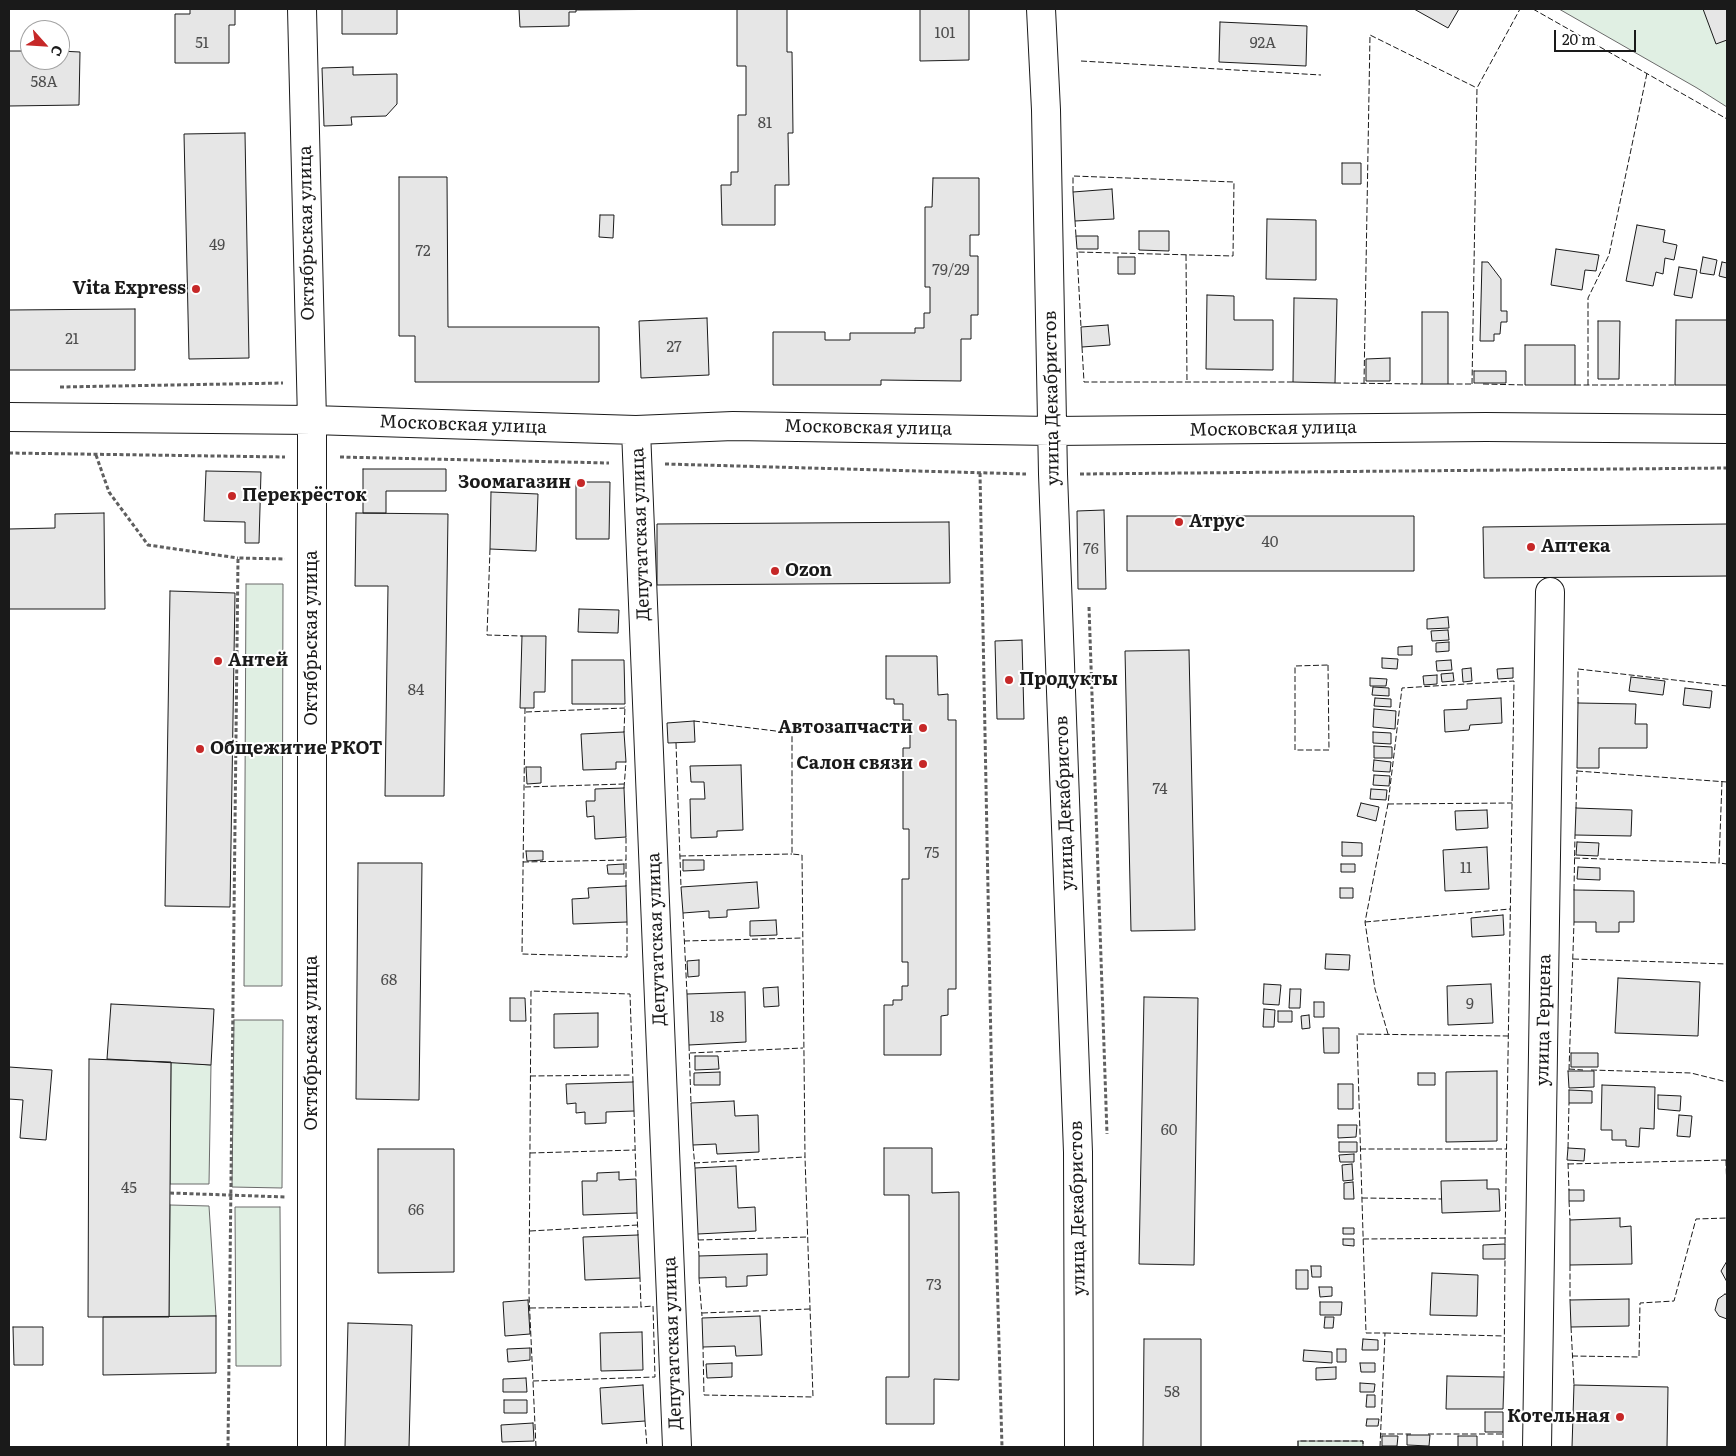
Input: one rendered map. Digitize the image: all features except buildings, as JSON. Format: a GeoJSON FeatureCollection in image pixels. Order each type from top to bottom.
{"type":"FeatureCollection","features":[{"type":"Feature","properties":{"kind":"street","name":"Октябрьская улица"},"geometry":{"type":"LineString","coordinates":[[302,9],[312,420],[312,1447]]}},
{"type":"Feature","properties":{"kind":"street","name":"улица Декабристов"},"geometry":{"type":"LineString","coordinates":[[1041,9],[1046,110],[1052,431],[1078,1152],[1079,1447]]}},
{"type":"Feature","properties":{"kind":"street","name":"Московская улица"},"geometry":{"type":"LineString","coordinates":[[9,417],[312,420],[636,430],[733,426],[1052,431],[1486,427],[1727,429]]}},
{"type":"Feature","properties":{"kind":"street","name":"Депутатская улица"},"geometry":{"type":"LineString","coordinates":[[636,430],[677,1447]]}},
{"type":"Feature","properties":{"kind":"street","name":"улица Герцена"},"geometry":{"type":"LineString","coordinates":[[1537,1447],[1550,592]]}},
{"type":"Feature","properties":{"kind":"path"},"geometry":{"type":"LineString","coordinates":[[57,387],[289,383]]}},
{"type":"Feature","properties":{"kind":"path"},"geometry":{"type":"LineString","coordinates":[[9,454],[290,457]]}},
{"type":"Feature","properties":{"kind":"path"},"geometry":{"type":"LineString","coordinates":[[96,454],[109,492],[148,545],[238,558],[290,559]]}},
{"type":"Feature","properties":{"kind":"path"},"geometry":{"type":"LineString","coordinates":[[980,473],[992,1088],[1002,1447]]}},
{"type":"Feature","properties":{"kind":"path"},"geometry":{"type":"LineString","coordinates":[[228,1447],[238,558]]}},
{"type":"Feature","properties":{"kind":"path"},"geometry":{"type":"LineString","coordinates":[[170,1194],[290,1197]]}},
{"type":"Feature","properties":{"kind":"green space"},"geometry":{"type":"Polygon","coordinates":[[[1559,9],[1727,9],[1727,107],[1697,88],[1559,9]]]}},
{"type":"Feature","properties":{"kind":"green space"},"geometry":{"type":"Polygon","coordinates":[[[246,584],[283,584],[282,986],[244,986],[246,584]]]}},
{"type":"Feature","properties":{"kind":"green space"},"geometry":{"type":"Polygon","coordinates":[[[234,1020],[283,1020],[282,1188],[232,1187],[234,1020]]]}},
{"type":"Feature","properties":{"kind":"green space"},"geometry":{"type":"Polygon","coordinates":[[[171,1062],[211,1065],[209,1184],[170,1184],[171,1062]]]}},
{"type":"Feature","properties":{"kind":"green space"},"geometry":{"type":"Polygon","coordinates":[[[170,1205],[209,1206],[216,1316],[169,1317],[170,1205]]]}},
{"type":"Feature","properties":{"kind":"green space"},"geometry":{"type":"Polygon","coordinates":[[[235,1207],[280,1207],[281,1366],[236,1366],[235,1207]]]}},
{"type":"Feature","properties":{"kind":"green space"},"geometry":{"type":"Polygon","coordinates":[[[1298,1441],[1363,1441],[1363,1447],[1298,1447],[1298,1441]]]}},
{"type":"Feature","properties":{"kind":"fence"},"geometry":{"type":"LineString","coordinates":[[1472,384],[1477,88],[1520,9]]}},
{"type":"Feature","properties":{"kind":"fence"},"geometry":{"type":"LineString","coordinates":[[1533,9],[1727,119]]}},
{"type":"Feature","properties":{"kind":"fence"},"geometry":{"type":"LineString","coordinates":[[1364,383],[1370,35],[1477,88]]}},
{"type":"Feature","properties":{"kind":"fence"},"geometry":{"type":"LineString","coordinates":[[1081,61],[1321,75]]}},
{"type":"Feature","properties":{"kind":"fence"},"geometry":{"type":"LineString","coordinates":[[1588,385],[1588,298],[1609,255],[1647,73]]}},
{"type":"Feature","properties":{"kind":"fence"},"geometry":{"type":"LineString","coordinates":[[1073,192],[1073,176],[1234,182],[1233,256],[1077,252]]}},
{"type":"Feature","properties":{"kind":"fence"},"geometry":{"type":"LineString","coordinates":[[1075,221],[1076,236]]}},
{"type":"Feature","properties":{"kind":"fence"},"geometry":{"type":"LineString","coordinates":[[1077,252],[1081,327]]}},
{"type":"Feature","properties":{"kind":"fence"},"geometry":{"type":"LineString","coordinates":[[1186,255],[1187,382]]}},
{"type":"Feature","properties":{"kind":"fence"},"geometry":{"type":"LineString","coordinates":[[1082,347],[1084,382],[1293,382]]}},
{"type":"Feature","properties":{"kind":"fence"},"geometry":{"type":"LineString","coordinates":[[1335,383],[1422,384]]}},
{"type":"Feature","properties":{"kind":"fence"},"geometry":{"type":"LineString","coordinates":[[1448,384],[1473,384]]}},
{"type":"Feature","properties":{"kind":"fence"},"geometry":{"type":"LineString","coordinates":[[1483,384],[1525,385]]}},
{"type":"Feature","properties":{"kind":"fence"},"geometry":{"type":"LineString","coordinates":[[1575,385],[1675,385]]}},
{"type":"Feature","properties":{"kind":"fence"},"geometry":{"type":"LineString","coordinates":[[490,549],[487,635],[522,636]]}},
{"type":"Feature","properties":{"kind":"fence"},"geometry":{"type":"LineString","coordinates":[[1328,665],[1329,750],[1295,750],[1295,666],[1328,665]]}},
{"type":"Feature","properties":{"kind":"fence"},"geometry":{"type":"LineString","coordinates":[[1578,703],[1578,669],[1727,686]]}},
{"type":"Feature","properties":{"kind":"fence"},"geometry":{"type":"LineString","coordinates":[[1388,1034],[1375,989],[1365,922],[1388,804],[1402,688],[1514,681],[1505,1244]]}},
{"type":"Feature","properties":{"kind":"fence"},"geometry":{"type":"LineString","coordinates":[[624,732],[625,706]]}},
{"type":"Feature","properties":{"kind":"fence"},"geometry":{"type":"LineString","coordinates":[[525,708],[522,954],[627,957],[627,922]]}},
{"type":"Feature","properties":{"kind":"fence"},"geometry":{"type":"LineString","coordinates":[[526,712],[625,708]]}},
{"type":"Feature","properties":{"kind":"fence"},"geometry":{"type":"LineString","coordinates":[[694,721],[792,733],[792,854],[802,855],[805,1157],[813,1397],[704,1395],[703,1347]]}},
{"type":"Feature","properties":{"kind":"fence"},"geometry":{"type":"LineString","coordinates":[[676,743],[681,887]]}},
{"type":"Feature","properties":{"kind":"fence"},"geometry":{"type":"LineString","coordinates":[[624,788],[626,762]]}},
{"type":"Feature","properties":{"kind":"fence"},"geometry":{"type":"LineString","coordinates":[[1576,808],[1577,770]]}},
{"type":"Feature","properties":{"kind":"fence"},"geometry":{"type":"LineString","coordinates":[[1577,771],[1727,782]]}},
{"type":"Feature","properties":{"kind":"fence"},"geometry":{"type":"LineString","coordinates":[[1722,781],[1719,863],[1727,864]]}},
{"type":"Feature","properties":{"kind":"fence"},"geometry":{"type":"LineString","coordinates":[[525,787],[624,784]]}},
{"type":"Feature","properties":{"kind":"fence"},"geometry":{"type":"LineString","coordinates":[[1388,804],[1512,803]]}},
{"type":"Feature","properties":{"kind":"fence"},"geometry":{"type":"LineString","coordinates":[[1574,890],[1575,835]]}},
{"type":"Feature","properties":{"kind":"fence"},"geometry":{"type":"LineString","coordinates":[[626,837],[626,886]]}},
{"type":"Feature","properties":{"kind":"fence"},"geometry":{"type":"LineString","coordinates":[[680,856],[792,854]]}},
{"type":"Feature","properties":{"kind":"fence"},"geometry":{"type":"LineString","coordinates":[[1574,858],[1719,863]]}},
{"type":"Feature","properties":{"kind":"fence"},"geometry":{"type":"LineString","coordinates":[[523,862],[626,860]]}},
{"type":"Feature","properties":{"kind":"fence"},"geometry":{"type":"LineString","coordinates":[[1365,922],[1510,909]]}},
{"type":"Feature","properties":{"kind":"fence"},"geometry":{"type":"LineString","coordinates":[[683,913],[687,994]]}},
{"type":"Feature","properties":{"kind":"fence"},"geometry":{"type":"LineString","coordinates":[[1569,1070],[1574,922]]}},
{"type":"Feature","properties":{"kind":"fence"},"geometry":{"type":"LineString","coordinates":[[684,941],[802,938]]}},
{"type":"Feature","properties":{"kind":"fence"},"geometry":{"type":"LineString","coordinates":[[1573,959],[1727,964]]}},
{"type":"Feature","properties":{"kind":"fence"},"geometry":{"type":"LineString","coordinates":[[536,1447],[529,1295],[531,991],[630,994],[633,1082]]}},
{"type":"Feature","properties":{"kind":"fence"},"geometry":{"type":"LineString","coordinates":[[1380,1447],[1385,1333],[1366,1333],[1357,1034],[1508,1036]]}},
{"type":"Feature","properties":{"kind":"fence"},"geometry":{"type":"LineString","coordinates":[[689,1045],[691,1103]]}},
{"type":"Feature","properties":{"kind":"fence"},"geometry":{"type":"LineString","coordinates":[[690,1053],[803,1048]]}},
{"type":"Feature","properties":{"kind":"fence"},"geometry":{"type":"LineString","coordinates":[[1569,1069],[1583,1070]]}},
{"type":"Feature","properties":{"kind":"fence"},"geometry":{"type":"LineString","coordinates":[[1591,1070],[1691,1073],[1727,1082]]}},
{"type":"Feature","properties":{"kind":"fence"},"geometry":{"type":"LineString","coordinates":[[530,1076],[632,1075]]}},
{"type":"Feature","properties":{"kind":"fence"},"geometry":{"type":"LineString","coordinates":[[1568,1148],[1569,1103]]}},
{"type":"Feature","properties":{"kind":"fence"},"geometry":{"type":"LineString","coordinates":[[634,1111],[636,1179]]}},
{"type":"Feature","properties":{"kind":"fence"},"geometry":{"type":"LineString","coordinates":[[693,1145],[695,1168]]}},
{"type":"Feature","properties":{"kind":"fence"},"geometry":{"type":"LineString","coordinates":[[1360,1149],[1506,1149]]}},
{"type":"Feature","properties":{"kind":"fence"},"geometry":{"type":"LineString","coordinates":[[530,1153],[635,1150]]}},
{"type":"Feature","properties":{"kind":"fence"},"geometry":{"type":"LineString","coordinates":[[694,1163],[805,1157]]}},
{"type":"Feature","properties":{"kind":"fence"},"geometry":{"type":"LineString","coordinates":[[1726,1160],[1727,1195]]}},
{"type":"Feature","properties":{"kind":"fence"},"geometry":{"type":"LineString","coordinates":[[1568,1164],[1727,1160]]}},
{"type":"Feature","properties":{"kind":"fence"},"geometry":{"type":"LineString","coordinates":[[1568,1163],[1569,1190]]}},
{"type":"Feature","properties":{"kind":"fence"},"geometry":{"type":"LineString","coordinates":[[1362,1198],[1442,1199]]}},
{"type":"Feature","properties":{"kind":"fence"},"geometry":{"type":"LineString","coordinates":[[1569,1201],[1570,1220]]}},
{"type":"Feature","properties":{"kind":"fence"},"geometry":{"type":"LineString","coordinates":[[637,1213],[638,1235]]}},
{"type":"Feature","properties":{"kind":"fence"},"geometry":{"type":"LineString","coordinates":[[1572,1356],[1639,1357],[1640,1303],[1674,1301],[1696,1219],[1727,1218]]}},
{"type":"Feature","properties":{"kind":"fence"},"geometry":{"type":"LineString","coordinates":[[530,1231],[638,1225]]}},
{"type":"Feature","properties":{"kind":"fence"},"geometry":{"type":"LineString","coordinates":[[698,1234],[699,1256]]}},
{"type":"Feature","properties":{"kind":"fence"},"geometry":{"type":"LineString","coordinates":[[698,1240],[808,1237]]}},
{"type":"Feature","properties":{"kind":"fence"},"geometry":{"type":"LineString","coordinates":[[1363,1239],[1505,1238]]}},
{"type":"Feature","properties":{"kind":"fence"},"geometry":{"type":"LineString","coordinates":[[1504,1377],[1505,1259]]}},
{"type":"Feature","properties":{"kind":"fence"},"geometry":{"type":"LineString","coordinates":[[1570,1265],[1570,1300]]}},
{"type":"Feature","properties":{"kind":"fence"},"geometry":{"type":"LineString","coordinates":[[530,1308],[641,1307],[640,1278]]}},
{"type":"Feature","properties":{"kind":"fence"},"geometry":{"type":"LineString","coordinates":[[699,1278],[702,1316]]}},
{"type":"Feature","properties":{"kind":"fence"},"geometry":{"type":"LineString","coordinates":[[533,1381],[655,1377],[653,1306],[641,1307]]}},
{"type":"Feature","properties":{"kind":"fence"},"geometry":{"type":"LineString","coordinates":[[702,1313],[810,1309]]}},
{"type":"Feature","properties":{"kind":"fence"},"geometry":{"type":"LineString","coordinates":[[1571,1327],[1574,1385]]}},
{"type":"Feature","properties":{"kind":"fence"},"geometry":{"type":"LineString","coordinates":[[1385,1333],[1504,1336]]}},
{"type":"Feature","properties":{"kind":"fence"},"geometry":{"type":"LineString","coordinates":[[645,1421],[647,1447]]}},
{"type":"Feature","properties":{"kind":"fence"},"geometry":{"type":"LineString","coordinates":[[1503,1432],[1503,1447]]}},
{"type":"Feature","properties":{"kind":"fence"},"geometry":{"type":"LineString","coordinates":[[1380,1434],[1411,1434]]}},
{"type":"Feature","properties":{"kind":"fence"},"geometry":{"type":"LineString","coordinates":[[1428,1434],[1503,1434]]}},
{"type":"Feature","properties":{"kind":"fence"},"geometry":{"type":"LineString","coordinates":[[1298,1447],[1298,1441],[1363,1441],[1363,1447]]}},
{"type":"Feature","properties":{"kind":"place","name":"Vita Express"},"geometry":{"type":"Point","coordinates":[196,289]}},
{"type":"Feature","properties":{"kind":"place","name":"Зоомагазин"},"geometry":{"type":"Point","coordinates":[581,483]}},
{"type":"Feature","properties":{"kind":"place","name":"Перекрёсток"},"geometry":{"type":"Point","coordinates":[232,496]}},
{"type":"Feature","properties":{"kind":"place","name":"Атрус"},"geometry":{"type":"Point","coordinates":[1179,522]}},
{"type":"Feature","properties":{"kind":"place","name":"Аптека"},"geometry":{"type":"Point","coordinates":[1531,547]}},
{"type":"Feature","properties":{"kind":"place","name":"Ozon"},"geometry":{"type":"Point","coordinates":[775,571]}},
{"type":"Feature","properties":{"kind":"place","name":"Антей"},"geometry":{"type":"Point","coordinates":[218,661]}},
{"type":"Feature","properties":{"kind":"place","name":"Продукты"},"geometry":{"type":"Point","coordinates":[1009,680]}},
{"type":"Feature","properties":{"kind":"place","name":"Автозапчасти"},"geometry":{"type":"Point","coordinates":[923,728]}},
{"type":"Feature","properties":{"kind":"place","name":"Общежитие РКОТ"},"geometry":{"type":"Point","coordinates":[200,749]}},
{"type":"Feature","properties":{"kind":"place","name":"Салон связи"},"geometry":{"type":"Point","coordinates":[923,764]}},
{"type":"Feature","properties":{"kind":"place","name":"Котельная"},"geometry":{"type":"Point","coordinates":[1620,1417]}}]}
